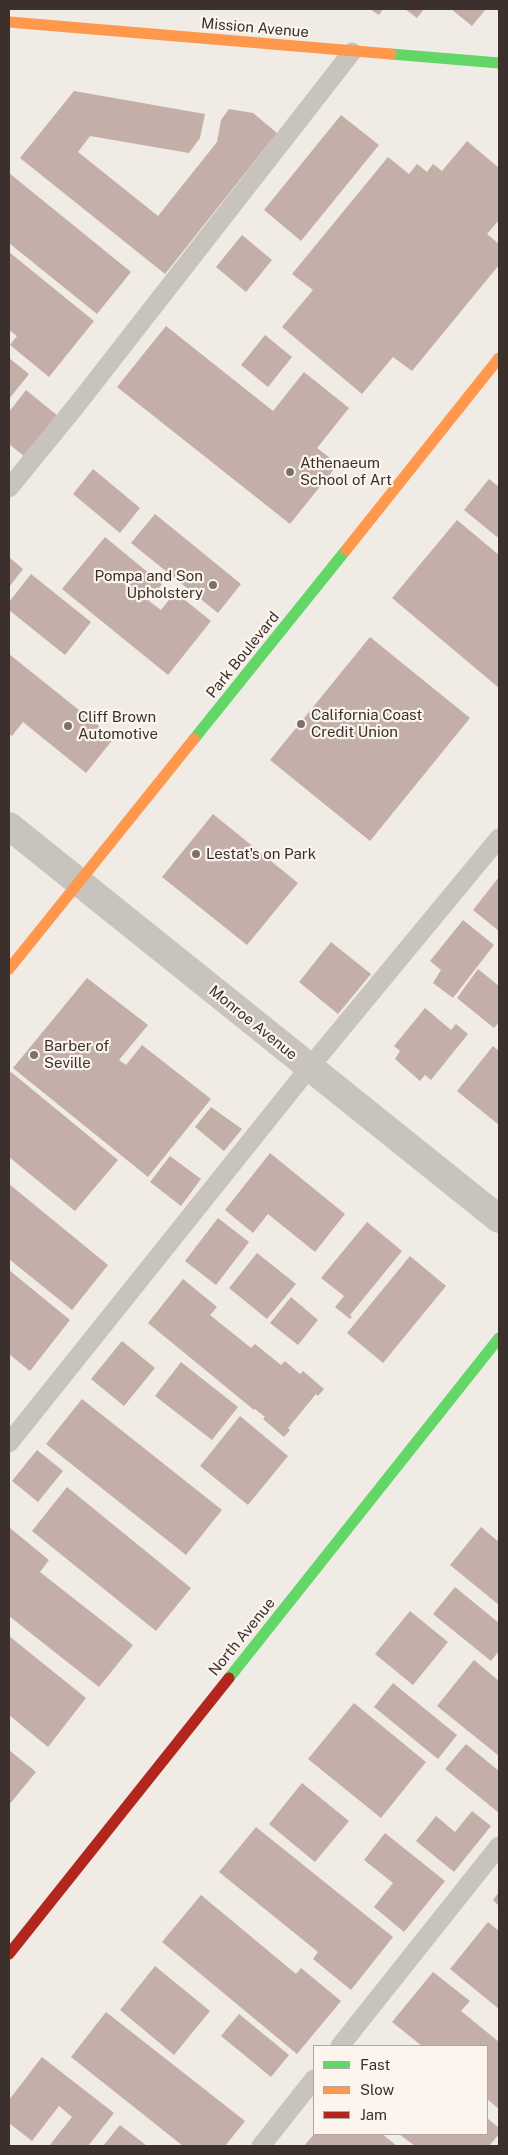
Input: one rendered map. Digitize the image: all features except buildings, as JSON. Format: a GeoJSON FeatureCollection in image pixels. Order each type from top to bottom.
{"type":"FeatureCollection","features":[{"type":"Feature","properties":{"kind":"main road","name":"Mission Avenue"},"geometry":{"type":"LineString","coordinates":[[9,22],[499,63]]}},
{"type":"Feature","properties":{"kind":"main road","name":"Park Boulevard"},"geometry":{"type":"LineString","coordinates":[[9,969],[499,358]]}},
{"type":"Feature","properties":{"kind":"main road","name":"North Avenue"},"geometry":{"type":"LineString","coordinates":[[9,1954],[499,1338]]}},
{"type":"Feature","properties":{"kind":"street","name":"Monroe Avenue"},"geometry":{"type":"LineString","coordinates":[[9,826],[499,1219]]}},
{"type":"Feature","properties":{"kind":"lane"},"geometry":{"type":"LineString","coordinates":[[9,488],[76,406],[352,52]]}},
{"type":"Feature","properties":{"kind":"lane"},"geometry":{"type":"LineString","coordinates":[[9,1443],[309,1068],[499,838]]}},
{"type":"Feature","properties":{"kind":"lane"},"geometry":{"type":"LineString","coordinates":[[341,2045],[499,1846]]}},
{"type":"Feature","properties":{"kind":"lane"},"geometry":{"type":"LineString","coordinates":[[261,2146],[313,2080]]}},
{"type":"Feature","properties":{"kind":"traffic: fast"},"geometry":{"type":"LineString","coordinates":[[391,54],[499,63]]}},
{"type":"Feature","properties":{"kind":"traffic: fast"},"geometry":{"type":"LineString","coordinates":[[194,739],[346,550]]}},
{"type":"Feature","properties":{"kind":"traffic: fast"},"geometry":{"type":"LineString","coordinates":[[229,1678],[499,1338]]}},
{"type":"Feature","properties":{"kind":"traffic: slow"},"geometry":{"type":"LineString","coordinates":[[9,22],[391,54]]}},
{"type":"Feature","properties":{"kind":"traffic: slow"},"geometry":{"type":"LineString","coordinates":[[346,550],[499,358]]}},
{"type":"Feature","properties":{"kind":"traffic: slow"},"geometry":{"type":"LineString","coordinates":[[9,969],[194,739]]}},
{"type":"Feature","properties":{"kind":"traffic: jam"},"geometry":{"type":"LineString","coordinates":[[9,1954],[229,1678]]}},
{"type":"Feature","properties":{"kind":"place","name":"Athenaeum School of Art"},"geometry":{"type":"Point","coordinates":[290,472]}},
{"type":"Feature","properties":{"kind":"place","name":"Pompa and Son Upholstery"},"geometry":{"type":"Point","coordinates":[213,585]}},
{"type":"Feature","properties":{"kind":"place","name":"California Coast Credit Union"},"geometry":{"type":"Point","coordinates":[301,724]}},
{"type":"Feature","properties":{"kind":"place","name":"Cliff Brown Automotive"},"geometry":{"type":"Point","coordinates":[68,726]}},
{"type":"Feature","properties":{"kind":"place","name":"Lestat's on Park"},"geometry":{"type":"Point","coordinates":[196,854]}},
{"type":"Feature","properties":{"kind":"place","name":"Barber of Seville"},"geometry":{"type":"Point","coordinates":[34,1055]}}]}
